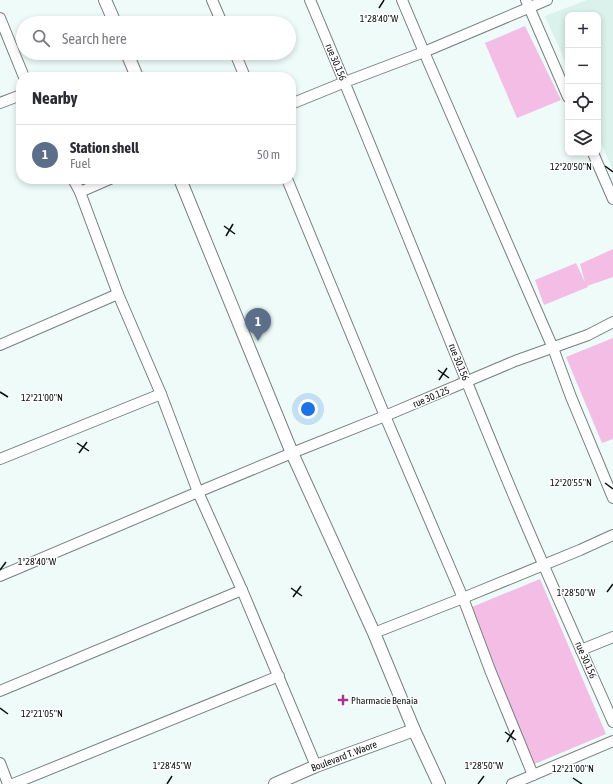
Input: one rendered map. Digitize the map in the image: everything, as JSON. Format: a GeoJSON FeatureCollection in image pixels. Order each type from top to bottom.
{"type":"FeatureCollection","features":[{"type":"Feature","properties":{"kind":"street"},"geometry":{"type":"LineString","coordinates":[[105,0],[111,16]]}},
{"type":"Feature","properties":{"kind":"street"},"geometry":{"type":"LineString","coordinates":[[212,0],[219,16]]}},
{"type":"Feature","properties":{"kind":"street","name":"rue 30.156"},"geometry":{"type":"LineString","coordinates":[[310,0],[345,82],[503,471],[613,722]]}},
{"type":"Feature","properties":{"kind":"street"},"geometry":{"type":"LineString","coordinates":[[402,0],[553,348],[571,397],[613,498]]}},
{"type":"Feature","properties":{"kind":"street"},"geometry":{"type":"LineString","coordinates":[[296,102],[424,52],[527,4],[547,0]]}},
{"type":"Feature","properties":{"kind":"street"},"geometry":{"type":"LineString","coordinates":[[527,4],[565,90]]}},
{"type":"Feature","properties":{"kind":"street"},"geometry":{"type":"LineString","coordinates":[[0,18],[16,57]]}},
{"type":"Feature","properties":{"kind":"street"},"geometry":{"type":"LineString","coordinates":[[17,60],[22,72]]}},
{"type":"Feature","properties":{"kind":"street"},"geometry":{"type":"LineString","coordinates":[[130,60],[135,72]]}},
{"type":"Feature","properties":{"kind":"street"},"geometry":{"type":"LineString","coordinates":[[237,60],[243,72]]}},
{"type":"Feature","properties":{"kind":"street"},"geometry":{"type":"LineString","coordinates":[[0,103],[16,96]]}},
{"type":"Feature","properties":{"kind":"street"},"geometry":{"type":"LineString","coordinates":[[594,156],[613,199]]}},
{"type":"Feature","properties":{"kind":"street"},"geometry":{"type":"LineString","coordinates":[[76,184],[118,294],[161,394],[198,492],[242,590],[316,766]]}},
{"type":"Feature","properties":{"kind":"street"},"geometry":{"type":"LineString","coordinates":[[80,192],[98,184]]}},
{"type":"Feature","properties":{"kind":"street"},"geometry":{"type":"LineString","coordinates":[[182,184],[292,453],[374,633],[414,730],[440,784]]}},
{"type":"Feature","properties":{"kind":"street"},"geometry":{"type":"LineString","coordinates":[[289,184],[385,416],[463,598],[490,670],[533,775]]}},
{"type":"Feature","properties":{"kind":"street"},"geometry":{"type":"LineString","coordinates":[[0,345],[118,294]]}},
{"type":"Feature","properties":{"kind":"street","name":"rue 30.125"},"geometry":{"type":"LineString","coordinates":[[0,576],[198,492],[515,361],[588,335],[613,322]]}},
{"type":"Feature","properties":{"kind":"street"},"geometry":{"type":"LineString","coordinates":[[0,459],[161,394]]}},
{"type":"Feature","properties":{"kind":"street"},"geometry":{"type":"LineString","coordinates":[[374,633],[463,598],[613,535]]}},
{"type":"Feature","properties":{"kind":"street"},"geometry":{"type":"LineString","coordinates":[[0,691],[242,590]]}},
{"type":"Feature","properties":{"kind":"street"},"geometry":{"type":"LineString","coordinates":[[581,650],[613,637]]}},
{"type":"Feature","properties":{"kind":"street"},"geometry":{"type":"LineString","coordinates":[[13,784],[278,676]]}},
{"type":"Feature","properties":{"kind":"street","name":"Boulevard T. Waore"},"geometry":{"type":"LineString","coordinates":[[275,784],[316,766],[414,730]]}},
{"type":"Feature","properties":{"kind":"street"},"geometry":{"type":"LineString","coordinates":[[512,784],[613,740]]}},
{"type":"Feature","properties":{"kind":"street"},"geometry":{"type":"LineString","coordinates":[[0,763],[8,784]]}},
{"type":"Feature","properties":{"kind":"shaded area"},"geometry":{"type":"Polygon","coordinates":[[[587,0],[613,0],[613,170],[601,143],[601,12],[565,12],[565,61],[545,16],[587,0]]]}},
{"type":"Feature","properties":{"kind":"shaded area"},"geometry":{"type":"Polygon","coordinates":[[[525,26],[561,100],[517,118],[485,43],[525,26]]]}},
{"type":"Feature","properties":{"kind":"shaded area"},"geometry":{"type":"Polygon","coordinates":[[[613,249],[613,277],[587,286],[588,287],[544,305],[535,280],[576,263],[585,282],[580,264],[613,249]]]}},
{"type":"Feature","properties":{"kind":"shaded area"},"geometry":{"type":"Polygon","coordinates":[[[613,338],[613,439],[602,443],[566,357],[613,338]]]}},
{"type":"Feature","properties":{"kind":"shaded area"},"geometry":{"type":"Polygon","coordinates":[[[540,579],[606,734],[532,765],[472,607],[540,579]]]}},
{"type":"Feature","properties":{"kind":"place","name":"Station shell"},"geometry":{"type":"Point","coordinates":[258,341]}},
{"type":"Feature","properties":{"kind":"place","name":"Pharmacie Benaia"},"geometry":{"type":"Point","coordinates":[343,700]}}]}
